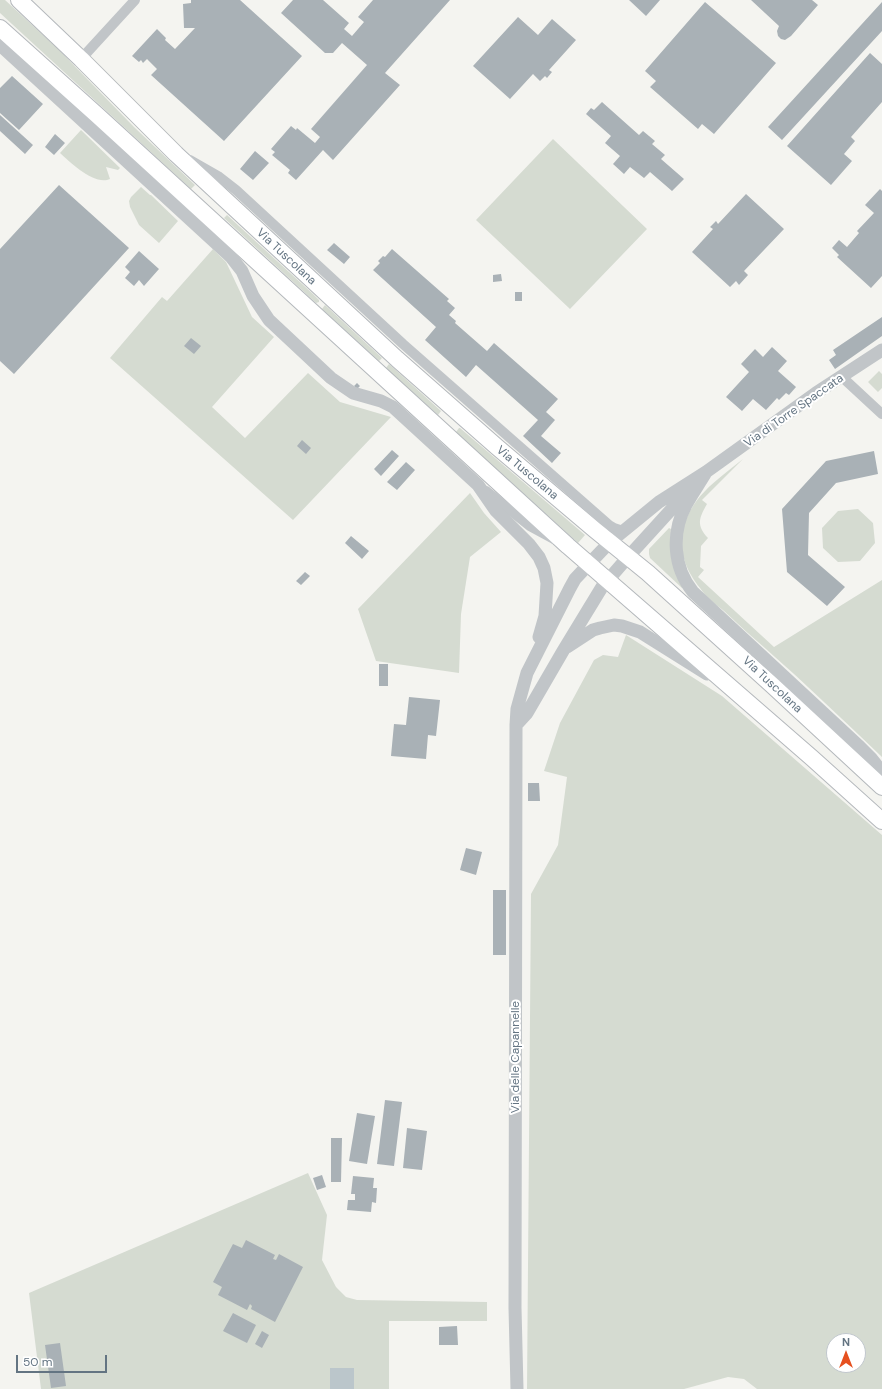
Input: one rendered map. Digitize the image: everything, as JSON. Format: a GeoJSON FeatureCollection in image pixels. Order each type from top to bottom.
{"type":"FeatureCollection","features":[{"type":"Feature","properties":{"kind":"main road","name":"Via Tuscolana"},"geometry":{"type":"LineString","coordinates":[[25,3],[176,154],[397,359],[497,447],[648,573],[766,679],[882,787]]}},
{"type":"Feature","properties":{"kind":"main road","name":"Via Tuscolana"},"geometry":{"type":"LineString","coordinates":[[0,28],[103,120],[568,546],[882,821]]}},
{"type":"Feature","properties":{"kind":"street"},"geometry":{"type":"LineString","coordinates":[[81,59],[135,0]]}},
{"type":"Feature","properties":{"kind":"street","name":"Via Tuscolana"},"geometry":{"type":"LineString","coordinates":[[0,45],[231,257],[242,272],[253,296],[269,320],[331,378],[353,393],[381,400],[393,407],[478,485],[530,526],[568,546]]}},
{"type":"Feature","properties":{"kind":"street","name":"Via Tuscolana"},"geometry":{"type":"LineString","coordinates":[[176,154],[210,171],[236,190],[408,348],[612,527],[623,531]]}},
{"type":"Feature","properties":{"kind":"street","name":"Via di Torre Spaccata"},"geometry":{"type":"LineString","coordinates":[[623,531],[659,502],[706,472],[816,394],[881,353]]}},
{"type":"Feature","properties":{"kind":"street"},"geometry":{"type":"LineString","coordinates":[[842,377],[880,408]]}},
{"type":"Feature","properties":{"kind":"street","name":"Via Tuscolana"},"geometry":{"type":"LineString","coordinates":[[706,472],[686,505],[677,529],[676,545],[678,561],[684,580],[693,592],[860,747],[882,772]]}},
{"type":"Feature","properties":{"kind":"street","name":"Via di Torre Spaccata"},"geometry":{"type":"LineString","coordinates":[[628,556],[706,472]]}},
{"type":"Feature","properties":{"kind":"street"},"geometry":{"type":"LineString","coordinates":[[478,485],[496,511],[534,550],[542,562],[546,572],[548,589],[545,616],[527,673]]}},
{"type":"Feature","properties":{"kind":"street"},"geometry":{"type":"LineString","coordinates":[[605,521],[610,542]]}},
{"type":"Feature","properties":{"kind":"street","name":"Via delle Capannelle"},"geometry":{"type":"LineString","coordinates":[[517,1389],[515,1308],[517,709],[527,673],[570,588],[589,564],[623,531]]}},
{"type":"Feature","properties":{"kind":"street"},"geometry":{"type":"LineString","coordinates":[[516,725],[527,713],[597,594],[628,556]]}},
{"type":"Feature","properties":{"kind":"street"},"geometry":{"type":"LineString","coordinates":[[563,650],[593,630],[614,625],[628,628],[640,632],[732,689]]}},
{"type":"Feature","properties":{"kind":"shaded area"},"geometry":{"type":"Polygon","coordinates":[[[0,0],[5,0],[57,48],[134,127],[195,185],[191,189],[0,13],[0,0]]]}},
{"type":"Feature","properties":{"kind":"shaded area"},"geometry":{"type":"Polygon","coordinates":[[[81,130],[120,168],[118,170],[106,167],[110,179],[97,179],[90,176],[60,153],[81,130]]]}},
{"type":"Feature","properties":{"kind":"shaded area"},"geometry":{"type":"Polygon","coordinates":[[[553,139],[647,229],[570,309],[476,220],[553,139]]]}},
{"type":"Feature","properties":{"kind":"shaded area"},"geometry":{"type":"Polygon","coordinates":[[[141,187],[178,221],[159,243],[139,225],[130,207],[129,201],[131,197],[141,187]]]}},
{"type":"Feature","properties":{"kind":"shaded area"},"geometry":{"type":"Polygon","coordinates":[[[227,215],[313,294],[319,302],[316,303],[224,218],[227,215]]]}},
{"type":"Feature","properties":{"kind":"shaded area"},"geometry":{"type":"Polygon","coordinates":[[[213,249],[226,262],[252,317],[274,337],[212,407],[245,438],[308,373],[340,402],[391,417],[293,520],[110,358],[162,297],[167,301],[213,249]]]}},
{"type":"Feature","properties":{"kind":"shaded area"},"geometry":{"type":"Polygon","coordinates":[[[325,305],[382,358],[379,361],[322,309],[325,305]]]}},
{"type":"Feature","properties":{"kind":"shaded area"},"geometry":{"type":"Polygon","coordinates":[[[389,364],[441,411],[438,415],[386,368],[389,364]]]}},
{"type":"Feature","properties":{"kind":"shaded area"},"geometry":{"type":"Polygon","coordinates":[[[879,371],[882,374],[882,388],[878,392],[868,382],[879,371]]]}},
{"type":"Feature","properties":{"kind":"shaded area"},"geometry":{"type":"Polygon","coordinates":[[[459,428],[585,535],[578,543],[456,432],[459,428]]]}},
{"type":"Feature","properties":{"kind":"shaded area"},"geometry":{"type":"Polygon","coordinates":[[[743,459],[702,500],[707,504],[702,513],[700,525],[708,538],[701,546],[700,567],[704,570],[698,577],[774,647],[882,580],[882,757],[796,676],[714,603],[702,591],[688,570],[683,556],[681,542],[685,522],[690,511],[697,500],[713,483],[743,459]]]}},
{"type":"Feature","properties":{"kind":"shaded area"},"geometry":{"type":"Polygon","coordinates":[[[470,493],[484,513],[501,532],[470,557],[461,614],[459,673],[376,661],[358,609],[470,493]]]}},
{"type":"Feature","properties":{"kind":"shaded area"},"geometry":{"type":"Polygon","coordinates":[[[858,509],[873,523],[875,543],[860,561],[838,562],[823,548],[822,528],[838,511],[858,509]]]}},
{"type":"Feature","properties":{"kind":"shaded area"},"geometry":{"type":"Polygon","coordinates":[[[669,528],[671,529],[670,538],[683,587],[682,588],[650,558],[649,554],[649,549],[669,528]]]}},
{"type":"Feature","properties":{"kind":"shaded area"},"geometry":{"type":"Polygon","coordinates":[[[626,635],[722,696],[882,835],[882,1389],[757,1389],[744,1379],[728,1377],[684,1389],[527,1389],[531,894],[558,845],[567,777],[544,771],[560,723],[594,660],[603,655],[618,657],[626,635]]]}},
{"type":"Feature","properties":{"kind":"shaded area"},"geometry":{"type":"Polygon","coordinates":[[[308,1173],[327,1215],[322,1260],[336,1287],[346,1297],[357,1300],[487,1302],[487,1321],[389,1321],[389,1389],[41,1389],[29,1293],[308,1173]]]}},
{"type":"Feature","properties":{"kind":"shaded area"},"geometry":{"type":"Polygon","coordinates":[[[330,1368],[354,1368],[354,1389],[330,1389],[330,1368]]]}},
{"type":"Feature","properties":{"kind":"building"},"geometry":{"type":"Polygon","coordinates":[[[191,0],[240,0],[302,56],[224,141],[151,75],[157,69],[147,59],[143,63],[141,60],[139,62],[132,56],[157,29],[166,38],[165,40],[175,49],[195,28],[184,28],[183,4],[191,3],[191,0]]]}},
{"type":"Feature","properties":{"kind":"building"},"geometry":{"type":"Polygon","coordinates":[[[293,0],[323,0],[349,23],[344,29],[352,36],[364,22],[358,17],[373,0],[450,0],[385,73],[400,85],[333,160],[323,150],[296,180],[288,173],[290,170],[272,155],[275,152],[271,149],[291,126],[296,130],[297,128],[315,143],[320,137],[311,129],[367,65],[342,43],[333,53],[325,53],[281,13],[293,0]]]}},
{"type":"Feature","properties":{"kind":"building"},"geometry":{"type":"Polygon","coordinates":[[[629,0],[660,0],[646,16],[629,0]]]}},
{"type":"Feature","properties":{"kind":"building"},"geometry":{"type":"Polygon","coordinates":[[[751,0],[812,0],[818,5],[791,36],[785,40],[778,36],[777,31],[779,26],[751,0]]]}},
{"type":"Feature","properties":{"kind":"building"},"geometry":{"type":"Polygon","coordinates":[[[705,2],[776,63],[714,134],[702,124],[698,129],[650,87],[656,81],[645,71],[705,2]]]}},
{"type":"Feature","properties":{"kind":"building"},"geometry":{"type":"Polygon","coordinates":[[[882,2],[882,31],[782,140],[768,127],[882,2]]]}},
{"type":"Feature","properties":{"kind":"building"},"geometry":{"type":"Polygon","coordinates":[[[518,17],[538,35],[552,19],[576,40],[549,70],[552,72],[547,78],[545,76],[540,81],[533,74],[510,99],[473,66],[518,17]]]}},
{"type":"Feature","properties":{"kind":"building"},"geometry":{"type":"Polygon","coordinates":[[[870,53],[882,64],[882,102],[851,137],[855,141],[844,154],[852,161],[831,185],[787,146],[870,53]]]}},
{"type":"Feature","properties":{"kind":"building"},"geometry":{"type":"Polygon","coordinates":[[[12,76],[43,104],[19,130],[0,113],[0,88],[12,76]]]}},
{"type":"Feature","properties":{"kind":"building"},"geometry":{"type":"Polygon","coordinates":[[[602,102],[639,135],[643,131],[655,141],[652,144],[665,155],[661,159],[684,179],[672,191],[650,172],[644,178],[630,167],[624,174],[613,164],[620,156],[605,143],[611,136],[586,114],[591,108],[594,110],[602,102]]]}},
{"type":"Feature","properties":{"kind":"building"},"geometry":{"type":"Polygon","coordinates":[[[0,115],[33,145],[25,154],[0,131],[0,115]]]}},
{"type":"Feature","properties":{"kind":"building"},"geometry":{"type":"Polygon","coordinates":[[[55,134],[65,143],[54,155],[45,147],[55,134]]]}},
{"type":"Feature","properties":{"kind":"building"},"geometry":{"type":"Polygon","coordinates":[[[255,151],[269,163],[253,180],[240,169],[255,151]]]}},
{"type":"Feature","properties":{"kind":"building"},"geometry":{"type":"Polygon","coordinates":[[[59,185],[129,248],[14,374],[0,361],[0,249],[59,185]]]}},
{"type":"Feature","properties":{"kind":"building"},"geometry":{"type":"Polygon","coordinates":[[[880,189],[882,191],[882,276],[871,288],[837,257],[839,255],[832,248],[839,240],[847,247],[859,233],[857,231],[874,213],[865,205],[880,189]]]}},
{"type":"Feature","properties":{"kind":"building"},"geometry":{"type":"Polygon","coordinates":[[[746,194],[784,229],[744,271],[748,275],[739,285],[736,281],[730,287],[692,252],[713,229],[710,227],[716,221],[718,224],[746,194]]]}},
{"type":"Feature","properties":{"kind":"building"},"geometry":{"type":"Polygon","coordinates":[[[334,243],[350,257],[344,264],[327,250],[334,243]]]}},
{"type":"Feature","properties":{"kind":"building"},"geometry":{"type":"Polygon","coordinates":[[[392,249],[449,299],[447,301],[455,308],[449,315],[456,321],[455,323],[487,351],[494,343],[558,399],[546,412],[555,420],[541,436],[561,453],[552,463],[523,436],[538,420],[476,365],[466,377],[425,340],[436,327],[373,270],[380,263],[378,261],[383,256],[385,257],[392,249]]]}},
{"type":"Feature","properties":{"kind":"building"},"geometry":{"type":"Polygon","coordinates":[[[139,251],[159,269],[144,286],[139,280],[134,286],[125,278],[130,272],[125,267],[139,251]]]}},
{"type":"Feature","properties":{"kind":"building"},"geometry":{"type":"Polygon","coordinates":[[[501,274],[502,281],[493,282],[493,275],[501,274]]]}},
{"type":"Feature","properties":{"kind":"building"},"geometry":{"type":"Polygon","coordinates":[[[515,292],[522,292],[522,301],[515,301],[515,292]]]}},
{"type":"Feature","properties":{"kind":"building"},"geometry":{"type":"Polygon","coordinates":[[[882,317],[882,336],[835,369],[829,360],[836,355],[833,350],[882,317]]]}},
{"type":"Feature","properties":{"kind":"building"},"geometry":{"type":"Polygon","coordinates":[[[191,338],[201,346],[194,354],[184,346],[191,338]]]}},
{"type":"Feature","properties":{"kind":"building"},"geometry":{"type":"Polygon","coordinates":[[[772,347],[787,361],[778,371],[796,387],[789,395],[786,393],[779,400],[777,398],[766,410],[753,399],[742,411],[726,397],[749,372],[741,364],[755,349],[763,357],[772,347]]]}},
{"type":"Feature","properties":{"kind":"building"},"geometry":{"type":"Polygon","coordinates":[[[357,383],[360,386],[357,389],[354,386],[357,383]]]}},
{"type":"Feature","properties":{"kind":"building"},"geometry":{"type":"Polygon","coordinates":[[[302,440],[311,448],[306,454],[297,446],[302,440]]]}},
{"type":"Feature","properties":{"kind":"building"},"geometry":{"type":"Polygon","coordinates":[[[392,450],[399,456],[381,476],[374,469],[392,450]]]}},
{"type":"Feature","properties":{"kind":"building"},"geometry":{"type":"Polygon","coordinates":[[[874,451],[878,474],[836,483],[809,513],[808,555],[845,587],[827,606],[787,572],[782,509],[826,461],[874,451]]]}},
{"type":"Feature","properties":{"kind":"building"},"geometry":{"type":"Polygon","coordinates":[[[406,462],[415,470],[397,490],[387,482],[406,462]]]}},
{"type":"Feature","properties":{"kind":"building"},"geometry":{"type":"Polygon","coordinates":[[[351,536],[369,551],[362,559],[345,543],[351,536]]]}},
{"type":"Feature","properties":{"kind":"building"},"geometry":{"type":"Polygon","coordinates":[[[305,572],[310,576],[301,585],[296,581],[305,572]]]}},
{"type":"Feature","properties":{"kind":"building"},"geometry":{"type":"Polygon","coordinates":[[[379,664],[388,664],[388,686],[379,686],[379,664]]]}},
{"type":"Feature","properties":{"kind":"building"},"geometry":{"type":"Polygon","coordinates":[[[409,697],[440,700],[436,736],[428,735],[426,759],[391,756],[394,724],[406,725],[409,697]]]}},
{"type":"Feature","properties":{"kind":"building"},"geometry":{"type":"Polygon","coordinates":[[[528,783],[539,783],[540,801],[528,801],[528,783]]]}},
{"type":"Feature","properties":{"kind":"building"},"geometry":{"type":"Polygon","coordinates":[[[466,848],[482,852],[476,875],[460,870],[466,848]]]}},
{"type":"Feature","properties":{"kind":"building"},"geometry":{"type":"Polygon","coordinates":[[[493,890],[506,890],[506,955],[493,955],[493,890]]]}},
{"type":"Feature","properties":{"kind":"building"},"geometry":{"type":"Polygon","coordinates":[[[385,1100],[402,1102],[394,1166],[377,1164],[385,1100]]]}},
{"type":"Feature","properties":{"kind":"building"},"geometry":{"type":"Polygon","coordinates":[[[357,1113],[375,1116],[367,1164],[349,1161],[357,1113]]]}},
{"type":"Feature","properties":{"kind":"building"},"geometry":{"type":"Polygon","coordinates":[[[407,1128],[427,1131],[422,1170],[403,1168],[407,1128]]]}},
{"type":"Feature","properties":{"kind":"building"},"geometry":{"type":"Polygon","coordinates":[[[331,1138],[342,1138],[341,1182],[331,1182],[331,1138]]]}},
{"type":"Feature","properties":{"kind":"building"},"geometry":{"type":"Polygon","coordinates":[[[322,1175],[326,1187],[317,1190],[313,1178],[322,1175]]]}},
{"type":"Feature","properties":{"kind":"building"},"geometry":{"type":"Polygon","coordinates":[[[353,1176],[374,1178],[373,1188],[377,1188],[376,1203],[372,1202],[371,1212],[347,1210],[348,1200],[355,1200],[355,1194],[351,1194],[353,1176]]]}},
{"type":"Feature","properties":{"kind":"building"},"geometry":{"type":"Polygon","coordinates":[[[246,1240],[275,1255],[273,1259],[276,1260],[279,1254],[303,1267],[275,1322],[251,1309],[252,1306],[250,1304],[247,1310],[218,1295],[222,1287],[213,1282],[233,1244],[242,1248],[246,1240]]]}},
{"type":"Feature","properties":{"kind":"building"},"geometry":{"type":"Polygon","coordinates":[[[233,1313],[256,1325],[247,1343],[223,1331],[233,1313]]]}},
{"type":"Feature","properties":{"kind":"building"},"geometry":{"type":"Polygon","coordinates":[[[457,1326],[458,1345],[439,1345],[439,1327],[457,1326]]]}},
{"type":"Feature","properties":{"kind":"building"},"geometry":{"type":"Polygon","coordinates":[[[262,1331],[269,1335],[262,1348],[255,1344],[262,1331]]]}},
{"type":"Feature","properties":{"kind":"building"},"geometry":{"type":"Polygon","coordinates":[[[60,1343],[66,1386],[51,1388],[45,1345],[60,1343]]]}}]}
